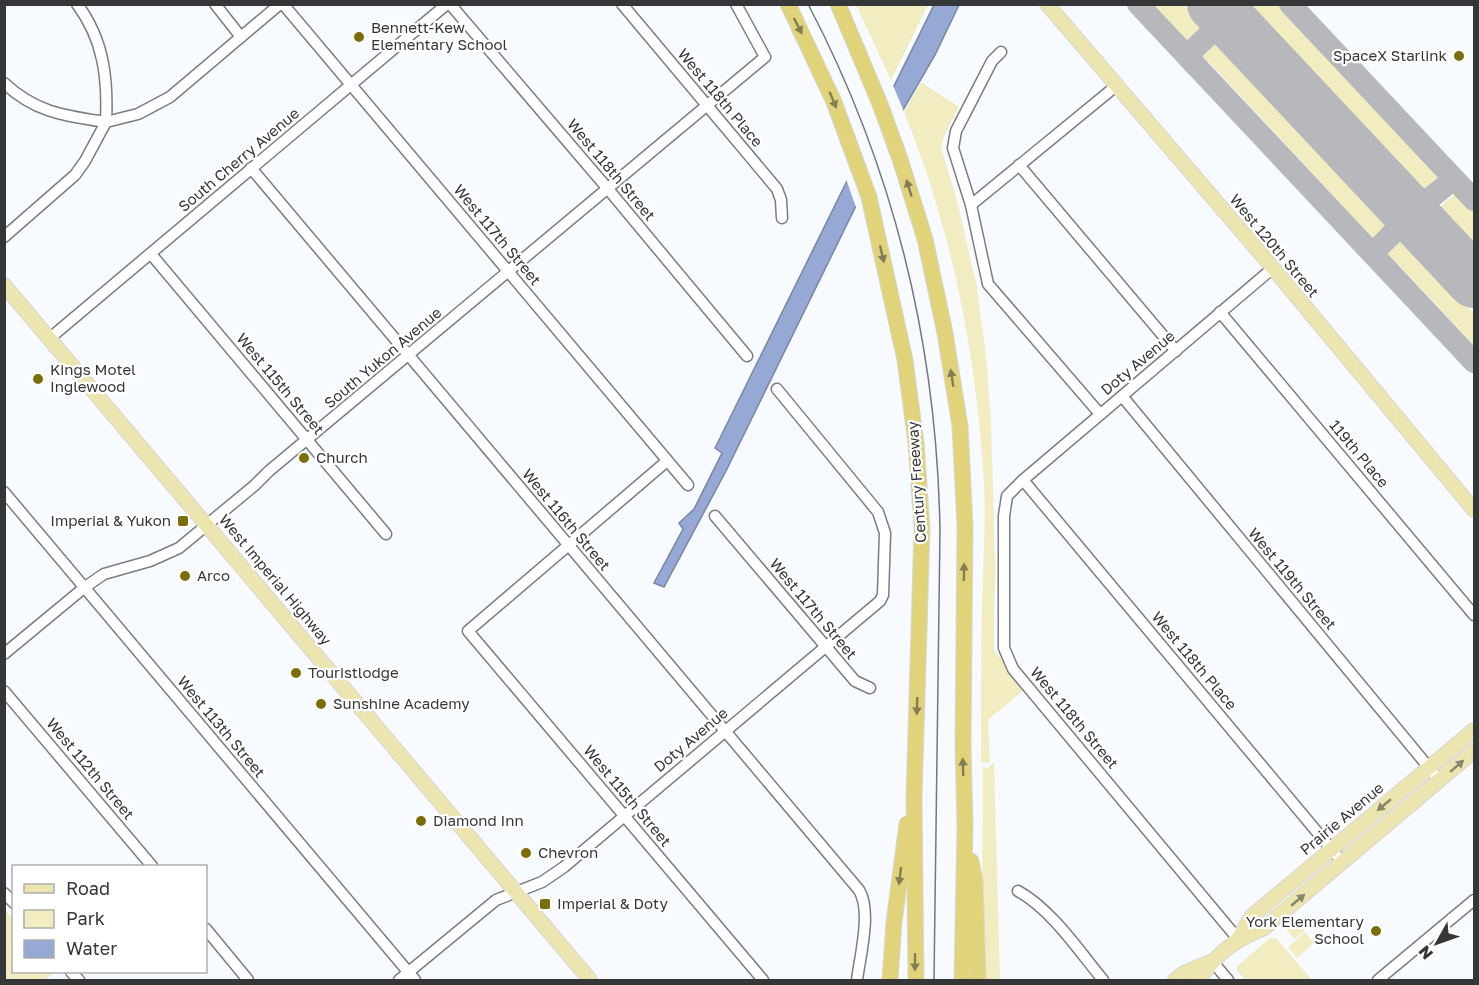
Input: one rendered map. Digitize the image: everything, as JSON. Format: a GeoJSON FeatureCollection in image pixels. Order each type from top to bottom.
{"type":"FeatureCollection","features":[{"type":"Feature","properties":{"kind":"highway","name":"Century Freeway"},"geometry":{"type":"LineString","coordinates":[[788,4],[834,102],[868,197],[905,360],[916,443],[922,528],[914,798],[916,981]]}},
{"type":"Feature","properties":{"kind":"highway"},"geometry":{"type":"LineString","coordinates":[[838,4],[880,104],[900,159],[930,263],[945,333],[960,426],[965,526],[963,747],[965,825],[962,981]]}},
{"type":"Feature","properties":{"kind":"highway"},"geometry":{"type":"LineString","coordinates":[[890,981],[894,922],[905,833],[914,798]]}},
{"type":"Feature","properties":{"kind":"highway"},"geometry":{"type":"LineString","coordinates":[[965,825],[975,882],[978,981]]}},
{"type":"Feature","properties":{"kind":"main road","name":"West 120th Street"},"geometry":{"type":"LineString","coordinates":[[1047,4],[1273,268],[1474,510]]}},
{"type":"Feature","properties":{"kind":"main road","name":"West Imperial Highway"},"geometry":{"type":"LineString","coordinates":[[4,285],[590,981]]}},
{"type":"Feature","properties":{"kind":"main road","name":"Prairie Avenue"},"geometry":{"type":"LineString","coordinates":[[1238,939],[1252,916],[1474,730]]}},
{"type":"Feature","properties":{"kind":"main road","name":"Prairie Avenue"},"geometry":{"type":"LineString","coordinates":[[1198,981],[1212,961],[1238,939],[1264,928],[1474,751]]}},
{"type":"Feature","properties":{"kind":"main road","name":"Prairie Avenue"},"geometry":{"type":"LineString","coordinates":[[1175,981],[1184,973],[1212,961]]}},
{"type":"Feature","properties":{"kind":"street"},"geometry":{"type":"LineString","coordinates":[[4,237],[75,175],[86,161],[106,122],[106,77],[102,55],[95,33],[77,4]]}},
{"type":"Feature","properties":{"kind":"street"},"geometry":{"type":"LineString","coordinates":[[215,4],[241,37]]}},
{"type":"Feature","properties":{"kind":"street"},"geometry":{"type":"LineString","coordinates":[[4,83],[32,104],[48,112],[65,116],[106,122],[138,114],[170,97],[281,4]]}},
{"type":"Feature","properties":{"kind":"street","name":"West 117th Street"},"geometry":{"type":"LineString","coordinates":[[281,4],[688,485]]}},
{"type":"Feature","properties":{"kind":"street","name":"South Cherry Avenue"},"geometry":{"type":"LineString","coordinates":[[50,338],[448,4]]}},
{"type":"Feature","properties":{"kind":"street","name":"West 118th Street"},"geometry":{"type":"LineString","coordinates":[[448,4],[608,189],[747,356]]}},
{"type":"Feature","properties":{"kind":"street","name":"West 118th Place"},"geometry":{"type":"LineString","coordinates":[[622,4],[777,189],[783,218]]}},
{"type":"Feature","properties":{"kind":"street","name":"South Yukon Avenue"},"geometry":{"type":"LineString","coordinates":[[4,654],[84,587],[104,574],[162,557],[179,548],[765,57],[736,4]]}},
{"type":"Feature","properties":{"kind":"street"},"geometry":{"type":"LineString","coordinates":[[1001,52],[992,61],[954,137],[955,154],[971,205],[988,284],[1100,414]]}},
{"type":"Feature","properties":{"kind":"street"},"geometry":{"type":"LineString","coordinates":[[971,205],[1116,86]]}},
{"type":"Feature","properties":{"kind":"street"},"geometry":{"type":"LineString","coordinates":[[1019,165],[1176,351]]}},
{"type":"Feature","properties":{"kind":"street","name":"West 116th Street"},"geometry":{"type":"LineString","coordinates":[[251,168],[859,890],[866,910],[857,981]]}},
{"type":"Feature","properties":{"kind":"street","name":"West 115th Street"},"geometry":{"type":"LineString","coordinates":[[152,254],[386,534]]}},
{"type":"Feature","properties":{"kind":"street","name":"Doty Avenue"},"geometry":{"type":"LineString","coordinates":[[1023,480],[1273,268]]}},
{"type":"Feature","properties":{"kind":"street","name":"119th Place"},"geometry":{"type":"LineString","coordinates":[[1221,312],[1474,615]]}},
{"type":"Feature","properties":{"kind":"street","name":"Doty Avenue"},"geometry":{"type":"LineString","coordinates":[[399,981],[412,977],[496,900],[542,882],[564,867],[880,601],[883,595],[885,533],[878,512],[777,389]]}},
{"type":"Feature","properties":{"kind":"street","name":"West 119th Street"},"geometry":{"type":"LineString","coordinates":[[1122,396],[1440,781]]}},
{"type":"Feature","properties":{"kind":"street"},"geometry":{"type":"LineString","coordinates":[[568,546],[668,461]]}},
{"type":"Feature","properties":{"kind":"street","name":"West 118th Street"},"geometry":{"type":"LineString","coordinates":[[1023,480],[1007,496],[1004,516],[1004,648],[1007,659],[1238,939]]}},
{"type":"Feature","properties":{"kind":"street","name":"West 118th Place"},"geometry":{"type":"LineString","coordinates":[[1023,480],[1343,862]]}},
{"type":"Feature","properties":{"kind":"street","name":"West 113th Street"},"geometry":{"type":"LineString","coordinates":[[4,492],[412,977]]}},
{"type":"Feature","properties":{"kind":"street","name":"West 117th Street"},"geometry":{"type":"LineString","coordinates":[[715,516],[824,647],[855,681],[870,688]]}},
{"type":"Feature","properties":{"kind":"street","name":"West 115th Street"},"geometry":{"type":"LineString","coordinates":[[568,546],[468,631],[763,981]]}},
{"type":"Feature","properties":{"kind":"street","name":"West 112th Street"},"geometry":{"type":"LineString","coordinates":[[4,691],[151,865]]}},
{"type":"Feature","properties":{"kind":"street"},"geometry":{"type":"LineString","coordinates":[[1018,891],[1029,897],[1048,915],[1103,981]]}},
{"type":"Feature","properties":{"kind":"street"},"geometry":{"type":"LineString","coordinates":[[1378,981],[1474,900]]}},
{"type":"Feature","properties":{"kind":"street"},"geometry":{"type":"LineString","coordinates":[[207,930],[248,981]]}},
{"type":"Feature","properties":{"kind":"street"},"geometry":{"type":"LineString","coordinates":[[1212,961],[1228,981]]}},
{"type":"Feature","properties":{"kind":"green space"},"geometry":{"type":"Polygon","coordinates":[[[856,5],[928,5],[891,80],[856,5]]]}},
{"type":"Feature","properties":{"kind":"green space"},"geometry":{"type":"Polygon","coordinates":[[[1154,5],[1184,5],[1200,22],[1204,20],[1204,29],[1191,40],[1186,40],[1179,36],[1180,33],[1154,5]]]}},
{"type":"Feature","properties":{"kind":"green space"},"geometry":{"type":"Polygon","coordinates":[[[1253,5],[1281,5],[1438,173],[1438,177],[1422,190],[1418,187],[1253,10],[1253,5]]]}},
{"type":"Feature","properties":{"kind":"green space"},"geometry":{"type":"Polygon","coordinates":[[[1218,38],[1224,41],[1222,45],[1387,220],[1390,218],[1392,225],[1389,230],[1376,239],[1370,238],[1367,232],[1209,62],[1206,64],[1202,52],[1218,38]]]}},
{"type":"Feature","properties":{"kind":"green space"},"geometry":{"type":"Polygon","coordinates":[[[921,82],[959,107],[941,147],[957,200],[977,287],[987,365],[995,563],[994,650],[1025,689],[988,720],[990,762],[988,763],[981,762],[985,515],[981,436],[968,342],[949,248],[936,202],[904,112],[921,82]]]}},
{"type":"Feature","properties":{"kind":"green space"},"geometry":{"type":"Polygon","coordinates":[[[1457,193],[1474,211],[1474,247],[1440,210],[1442,205],[1457,193]]]}},
{"type":"Feature","properties":{"kind":"green space"},"geometry":{"type":"Polygon","coordinates":[[[1402,237],[1410,239],[1407,243],[1474,314],[1474,345],[1395,261],[1393,263],[1388,257],[1390,248],[1402,237]]]}},
{"type":"Feature","properties":{"kind":"green space"},"geometry":{"type":"Polygon","coordinates":[[[994,762],[1000,980],[986,980],[982,894],[983,767],[988,768],[994,762]]]}},
{"type":"Feature","properties":{"kind":"green space"},"geometry":{"type":"Polygon","coordinates":[[[4,908],[12,918],[12,973],[54,973],[44,980],[5,980],[4,908]]]}},
{"type":"Feature","properties":{"kind":"green space"},"geometry":{"type":"Polygon","coordinates":[[[1296,919],[1305,931],[1294,939],[1285,928],[1296,919]]]}},
{"type":"Feature","properties":{"kind":"green space"},"geometry":{"type":"Polygon","coordinates":[[[1305,932],[1314,943],[1297,958],[1288,947],[1305,932]]]}},
{"type":"Feature","properties":{"kind":"green space"},"geometry":{"type":"Polygon","coordinates":[[[1270,938],[1277,939],[1312,980],[1245,980],[1237,971],[1237,966],[1270,938]]]}},
{"type":"Feature","properties":{"kind":"water"},"geometry":{"type":"Polygon","coordinates":[[[934,5],[959,5],[935,55],[903,110],[726,471],[664,587],[654,583],[683,529],[679,523],[694,509],[722,453],[715,448],[934,5]]]}},
{"type":"Feature","properties":{"kind":"pier"},"geometry":{"type":"Polygon","coordinates":[[[892,83],[905,114],[857,210],[846,179],[892,83]]]}},
{"type":"Feature","properties":{"kind":"taxiway"},"geometry":{"type":"LineString","coordinates":[[1138,4],[1474,362]]}},
{"type":"Feature","properties":{"kind":"taxiway"},"geometry":{"type":"LineString","coordinates":[[1194,64],[1191,57],[1193,50],[1241,4]]}},
{"type":"Feature","properties":{"kind":"taxiway"},"geometry":{"type":"LineString","coordinates":[[1290,4],[1474,200]]}},
{"type":"Feature","properties":{"kind":"taxiway"},"geometry":{"type":"LineString","coordinates":[[1214,29],[1227,26],[1242,33]]}},
{"type":"Feature","properties":{"kind":"taxiway"},"geometry":{"type":"LineString","coordinates":[[1365,246],[1372,250],[1377,249],[1398,228],[1401,213],[1394,195],[1412,202],[1425,201],[1450,182],[1457,182]]}},
{"type":"Feature","properties":{"kind":"runway"},"geometry":{"type":"LineString","coordinates":[[1214,4],[1474,281]]}},
{"type":"Feature","properties":{"kind":"tram line"},"geometry":{"type":"LineString","coordinates":[[808,4],[839,67],[865,130],[887,194],[906,260],[920,326],[930,393],[937,461],[940,531],[934,980]]}},
{"type":"Feature","properties":{"kind":"place","name":"Bennett-Kew Elementary School"},"geometry":{"type":"Point","coordinates":[359,37]}},
{"type":"Feature","properties":{"kind":"place","name":"SpaceX Starlink"},"geometry":{"type":"Point","coordinates":[1459,56]}},
{"type":"Feature","properties":{"kind":"place","name":"Kings Motel Inglewood"},"geometry":{"type":"Point","coordinates":[38,379]}},
{"type":"Feature","properties":{"kind":"place","name":"Church"},"geometry":{"type":"Point","coordinates":[304,458]}},
{"type":"Feature","properties":{"kind":"place","name":"Imperial & Yukon"},"geometry":{"type":"Point","coordinates":[183,521]}},
{"type":"Feature","properties":{"kind":"place","name":"Arco"},"geometry":{"type":"Point","coordinates":[185,576]}},
{"type":"Feature","properties":{"kind":"place","name":"Touristlodge"},"geometry":{"type":"Point","coordinates":[296,673]}},
{"type":"Feature","properties":{"kind":"place","name":"Sunshine Academy"},"geometry":{"type":"Point","coordinates":[321,704]}},
{"type":"Feature","properties":{"kind":"place","name":"Diamond Inn"},"geometry":{"type":"Point","coordinates":[421,821]}},
{"type":"Feature","properties":{"kind":"place","name":"Chevron"},"geometry":{"type":"Point","coordinates":[526,853]}},
{"type":"Feature","properties":{"kind":"place","name":"Imperial & Doty"},"geometry":{"type":"Point","coordinates":[545,904]}},
{"type":"Feature","properties":{"kind":"place","name":"York Elementary School"},"geometry":{"type":"Point","coordinates":[1376,931]}}]}
